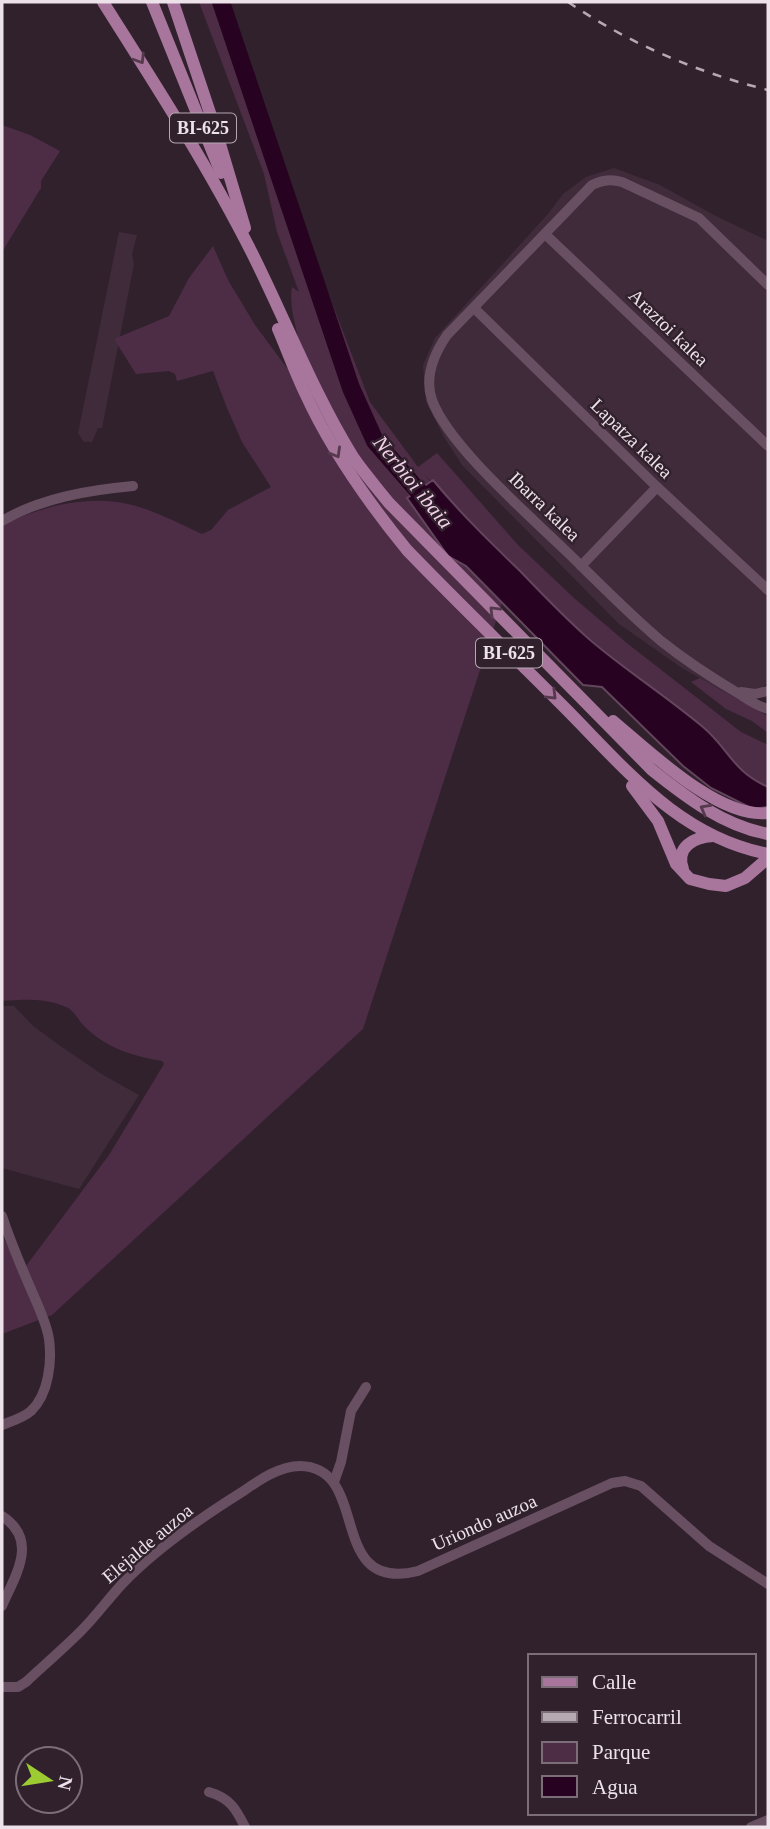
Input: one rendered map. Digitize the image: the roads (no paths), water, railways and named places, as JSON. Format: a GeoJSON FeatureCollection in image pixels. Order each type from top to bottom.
{"type":"FeatureCollection","features":[{"type":"Feature","properties":{"kind":"main road"},"geometry":{"type":"LineString","coordinates":[[103,2],[194,146],[253,255]]}},
{"type":"Feature","properties":{"kind":"main road","name":"BI-625"},"geometry":{"type":"LineString","coordinates":[[152,2],[253,255],[315,388],[355,459],[389,503],[422,539],[652,770],[680,792],[723,818],[768,834]]}},
{"type":"Feature","properties":{"kind":"main road"},"geometry":{"type":"LineString","coordinates":[[173,2],[217,134],[253,255]]}},
{"type":"Feature","properties":{"kind":"main road","name":"BI-625"},"geometry":{"type":"LineString","coordinates":[[253,255],[273,316],[304,392],[336,453],[365,497],[407,550],[564,706],[608,755],[660,801],[685,820],[714,836],[768,856]]}},
{"type":"Feature","properties":{"kind":"main road"},"geometry":{"type":"LineString","coordinates":[[578,693],[696,788],[733,808],[756,815],[768,813]]}},
{"type":"Feature","properties":{"kind":"main road"},"geometry":{"type":"LineString","coordinates":[[608,755],[658,821],[676,864],[686,876],[697,882],[726,886],[745,878],[768,856]]}},
{"type":"Feature","properties":{"kind":"main road"},"geometry":{"type":"LineString","coordinates":[[686,876],[681,863],[687,843],[701,836],[714,836]]}},
{"type":"Feature","properties":{"kind":"street","name":"Ibarra kalea"},"geometry":{"type":"LineString","coordinates":[[768,285],[699,218],[617,181],[608,180],[592,185],[447,335],[437,349],[429,380],[431,398],[448,429],[506,493],[581,566],[661,641],[711,678],[768,709]]}},
{"type":"Feature","properties":{"kind":"street","name":"Araztoi kalea"},"geometry":{"type":"LineString","coordinates":[[545,233],[768,446]]}},
{"type":"Feature","properties":{"kind":"street","name":"Lapatza kalea"},"geometry":{"type":"LineString","coordinates":[[474,308],[657,487],[768,590]]}},
{"type":"Feature","properties":{"kind":"street"},"geometry":{"type":"LineString","coordinates":[[2,521],[20,510],[92,490],[133,486]]}},
{"type":"Feature","properties":{"kind":"street"},"geometry":{"type":"LineString","coordinates":[[581,566],[657,487]]}},
{"type":"Feature","properties":{"kind":"street","name":"Ibarra kalea"},"geometry":{"type":"LineString","coordinates":[[733,690],[755,694],[768,691]]}},
{"type":"Feature","properties":{"kind":"street"},"geometry":{"type":"LineString","coordinates":[[2,1216],[43,1320],[49,1338],[50,1359],[40,1399],[32,1410],[20,1419],[2,1425]]}},
{"type":"Feature","properties":{"kind":"street"},"geometry":{"type":"LineString","coordinates":[[334,1482],[341,1462],[351,1411],[366,1387]]}},
{"type":"Feature","properties":{"kind":"street","name":"Elejalde auzoa"},"geometry":{"type":"LineString","coordinates":[[2,1687],[18,1687],[26,1682],[80,1632],[125,1581],[203,1518],[262,1479],[296,1466],[319,1470],[334,1482]]}},
{"type":"Feature","properties":{"kind":"street","name":"Uriondo auzoa"},"geometry":{"type":"LineString","coordinates":[[334,1482],[340,1491],[357,1548],[369,1564],[385,1573],[418,1571],[612,1483],[625,1481],[641,1486],[709,1546],[768,1584]]}},
{"type":"Feature","properties":{"kind":"street"},"geometry":{"type":"LineString","coordinates":[[2,1516],[13,1523],[23,1544],[18,1568],[2,1606]]}},
{"type":"Feature","properties":{"kind":"street"},"geometry":{"type":"LineString","coordinates":[[209,1792],[226,1798],[245,1827]]}},
{"type":"Feature","properties":{"kind":"street"},"geometry":{"type":"LineString","coordinates":[[751,1827],[768,1819]]}},
{"type":"Feature","properties":{"kind":"water"},"geometry":{"type":"Polygon","coordinates":[[[433,480],[475,527],[580,631],[703,727],[746,774],[768,787],[768,807],[753,809],[711,788],[683,766],[602,687],[583,685],[466,566],[448,556],[407,498],[433,480]]]}},
{"type":"Feature","properties":{"kind":"waterway","name":"Nerbioi ibaia"},"geometry":{"type":"LineString","coordinates":[[221,2],[351,388],[375,441],[432,507]]}},
{"type":"Feature","properties":{"kind":"railway"},"geometry":{"type":"LineString","coordinates":[[568,2],[615,31],[664,55],[715,75],[768,90]]}}]}
